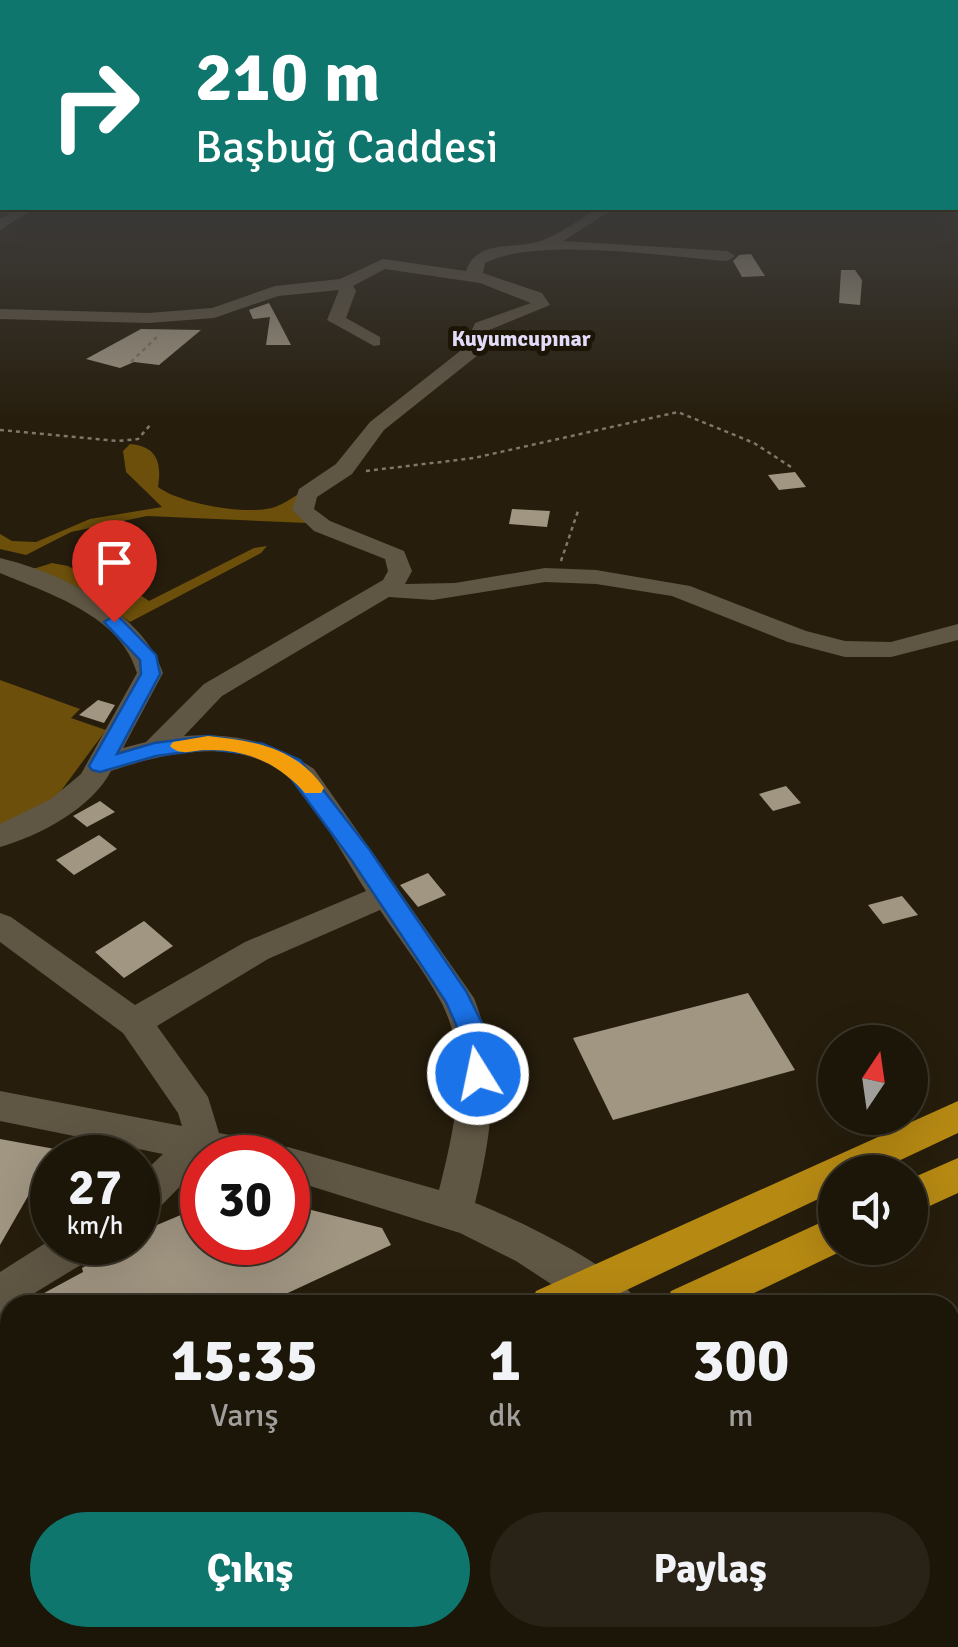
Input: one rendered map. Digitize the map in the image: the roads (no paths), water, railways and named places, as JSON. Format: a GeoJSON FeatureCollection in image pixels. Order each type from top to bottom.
{"type":"FeatureCollection","features":[{"type":"Feature","properties":{"kind":"highway"},"geometry":{"type":"LineString","coordinates":[[875,1155],[958,1116]]}},
{"type":"Feature","properties":{"kind":"highway"},"geometry":{"type":"LineString","coordinates":[[928,1189],[958,1175]]}},
{"type":"Feature","properties":{"kind":"highway"},"geometry":{"type":"LineString","coordinates":[[572,1295],[818,1181]]}},
{"type":"Feature","properties":{"kind":"highway"},"geometry":{"type":"LineString","coordinates":[[707,1295],[818,1242]]}},
{"type":"Feature","properties":{"kind":"main road"},"geometry":{"type":"LineString","coordinates":[[354,1647],[380,1647]]}},
{"type":"Feature","properties":{"kind":"street"},"geometry":{"type":"LineString","coordinates":[[0,314],[178,316],[229,310],[287,288],[344,284],[375,268]]}},
{"type":"Feature","properties":{"kind":"street"},"geometry":{"type":"LineString","coordinates":[[154,750],[213,690],[387,589],[400,571],[396,556],[312,520],[303,510],[307,494],[338,474],[377,426],[472,351],[482,327],[542,303],[536,297],[480,278],[410,268]]}},
{"type":"Feature","properties":{"kind":"street"},"geometry":{"type":"LineString","coordinates":[[476,268],[480,278]]}},
{"type":"Feature","properties":{"kind":"street"},"geometry":{"type":"LineString","coordinates":[[344,284],[348,291],[336,320],[374,341]]}},
{"type":"Feature","properties":{"kind":"street"},"geometry":{"type":"LineString","coordinates":[[0,565],[99,611],[130,636],[149,659],[150,674],[92,780],[61,806],[0,838]]}},
{"type":"Feature","properties":{"kind":"street"},"geometry":{"type":"LineString","coordinates":[[387,589],[442,594],[556,575],[612,578],[679,590],[820,642],[857,650],[893,650],[958,632]]}},
{"type":"Feature","properties":{"kind":"street"},"geometry":{"type":"LineString","coordinates":[[100,766],[154,750],[234,744],[266,752],[304,776],[457,998],[470,1027],[478,1074],[471,1140],[453,1213]]}},
{"type":"Feature","properties":{"kind":"street"},"geometry":{"type":"LineString","coordinates":[[135,1023],[201,978],[256,949],[387,895]]}},
{"type":"Feature","properties":{"kind":"street"},"geometry":{"type":"LineString","coordinates":[[0,924],[135,1023],[194,1108],[202,1127],[201,1135]]}},
{"type":"Feature","properties":{"kind":"street"},"geometry":{"type":"LineString","coordinates":[[0,1106],[180,1138]]}},
{"type":"Feature","properties":{"kind":"street"},"geometry":{"type":"LineString","coordinates":[[160,1181],[180,1162]]}},
{"type":"Feature","properties":{"kind":"street"},"geometry":{"type":"LineString","coordinates":[[310,1170],[453,1213],[545,1256],[603,1295]]}},
{"type":"Feature","properties":{"kind":"street"},"geometry":{"type":"LineString","coordinates":[[0,1295],[47,1265]]}},
{"type":"Feature","properties":{"kind":"district","name":"Kuyumcupınar"},"geometry":{"type":"Point","coordinates":[521,338]}}]}
